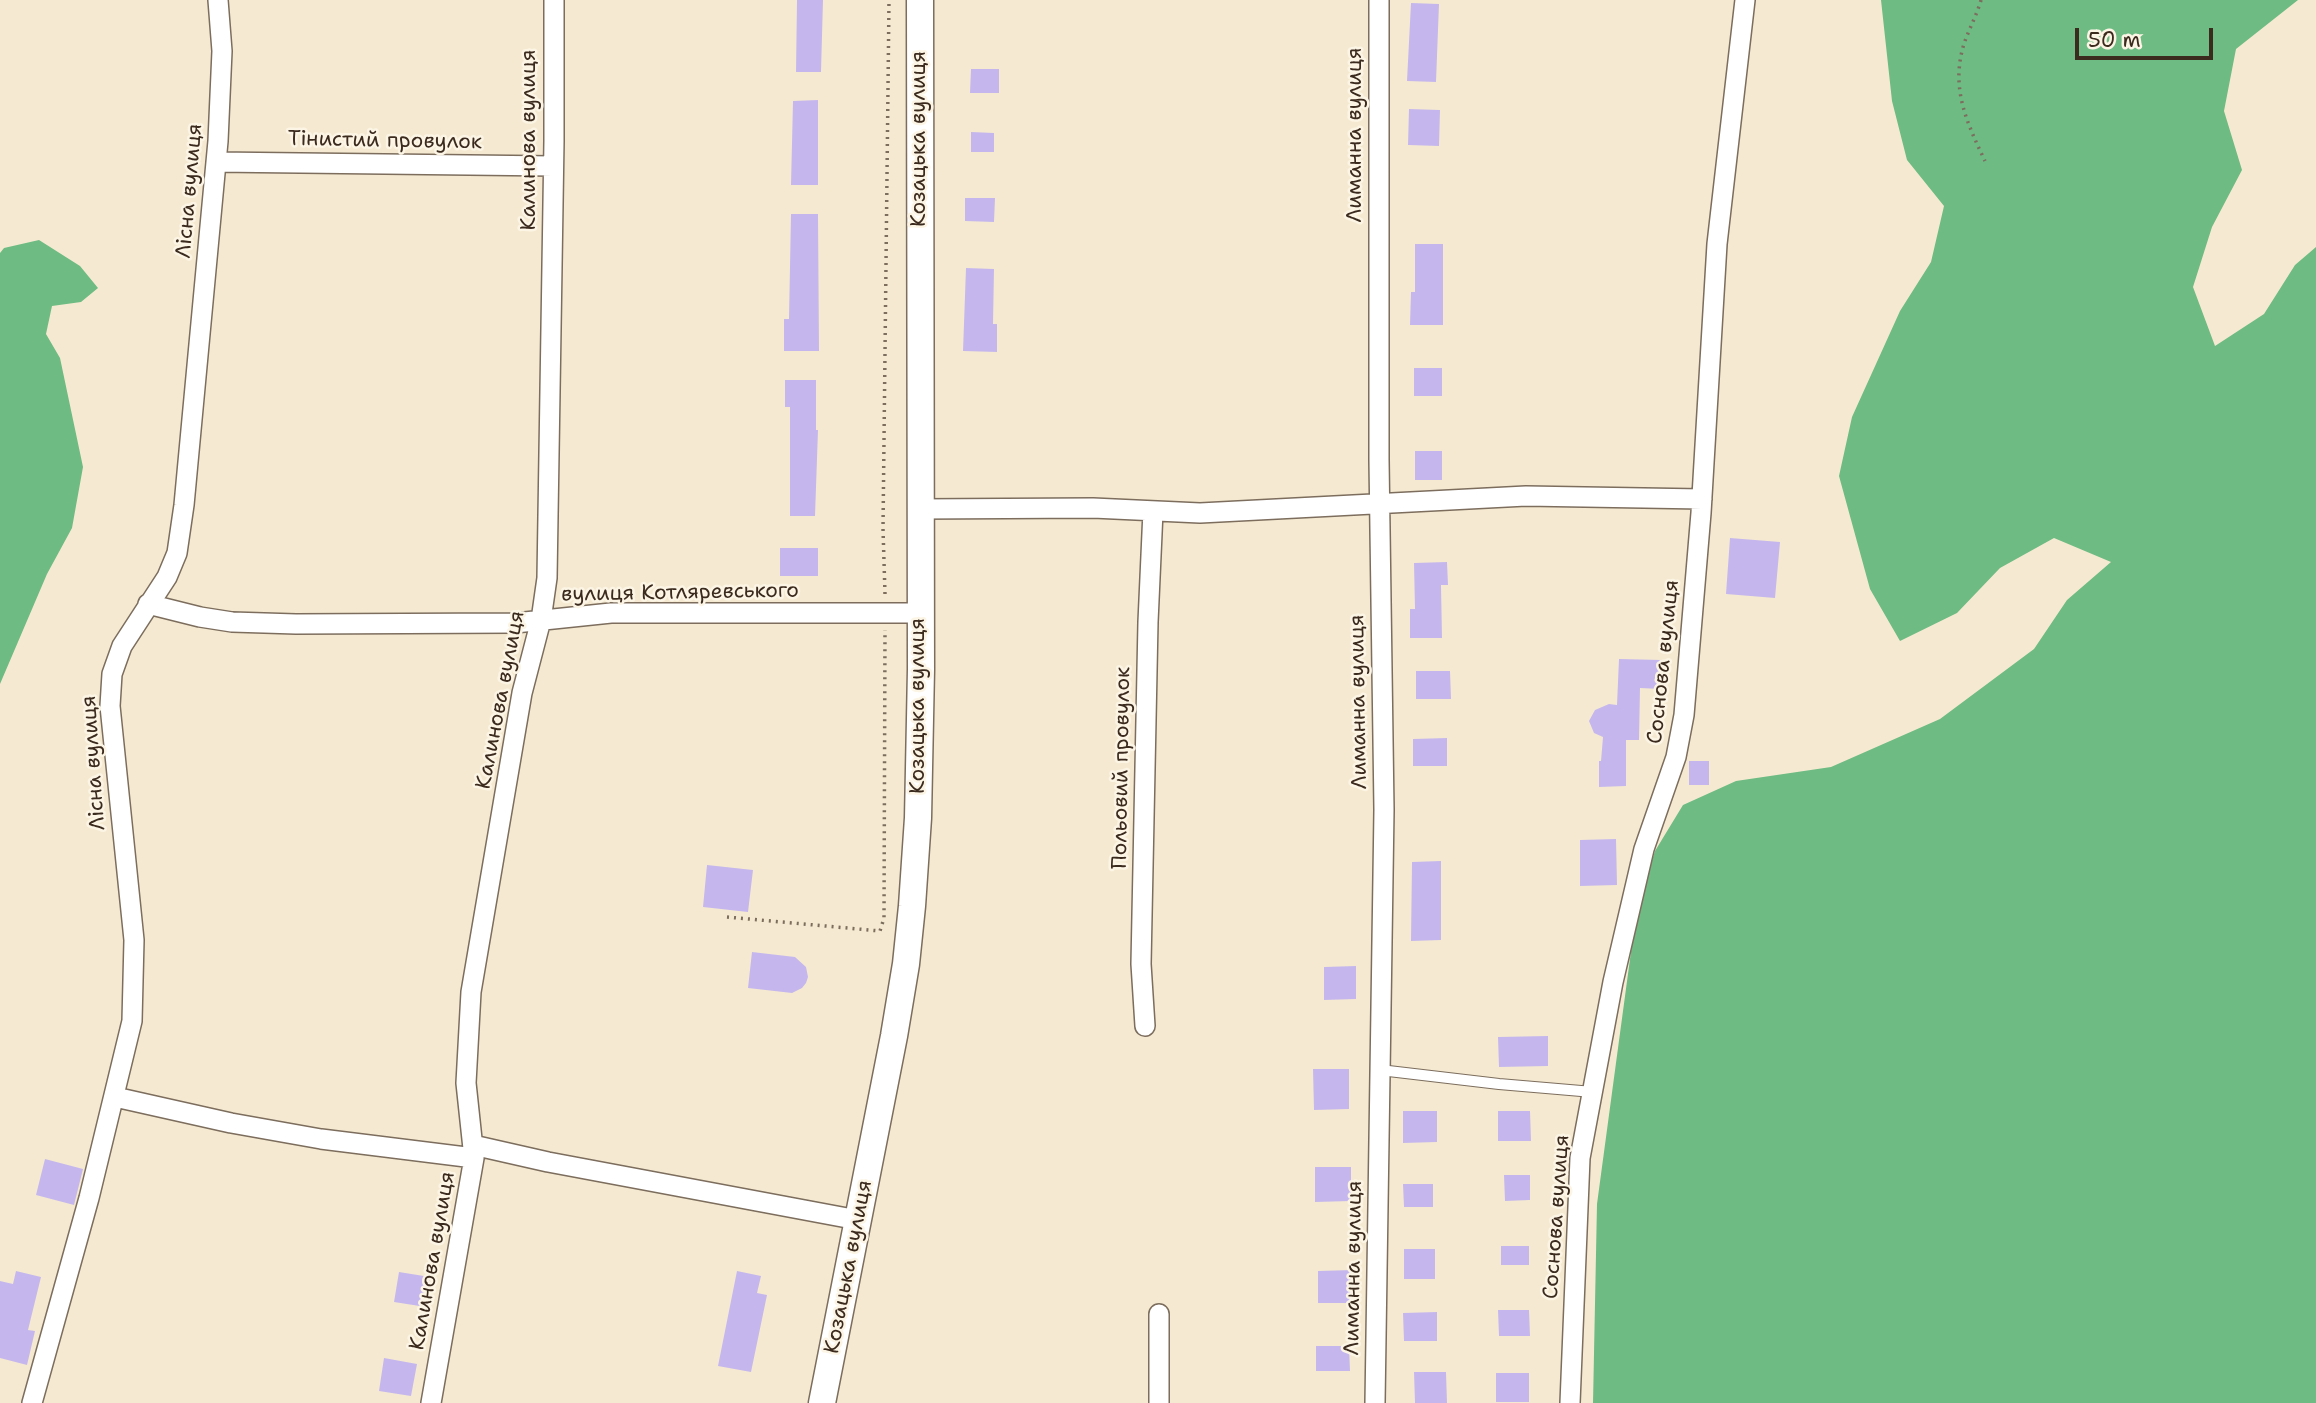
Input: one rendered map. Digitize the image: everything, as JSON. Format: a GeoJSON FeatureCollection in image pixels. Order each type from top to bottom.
{"type":"FeatureCollection","features":[{"type":"Feature","properties":{"kind":"main road","name":"Козацька вулиця"},"geometry":{"type":"LineString","coordinates":[[822,1403],[894,1036],[912,906],[918,818],[920,613],[920,0]]}},
{"type":"Feature","properties":{"kind":"street","name":"Лісна вулиця"},"geometry":{"type":"LineString","coordinates":[[32,1403],[68,1279],[132,1021],[134,940],[110,706],[112,674],[122,646],[167,577],[177,553],[216,162],[222,51],[218,0]]}},
{"type":"Feature","properties":{"kind":"street","name":"Калинова вулиця"},"geometry":{"type":"LineString","coordinates":[[430,1403],[473,1151],[466,1083],[471,992],[522,693],[541,620],[547,578],[554,0]]}},
{"type":"Feature","properties":{"kind":"street","name":"Лиманна вулиця"},"geometry":{"type":"LineString","coordinates":[[1375,1403],[1384,810],[1379,505],[1379,0]]}},
{"type":"Feature","properties":{"kind":"street","name":"Соснова вулиця"},"geometry":{"type":"LineString","coordinates":[[1570,1403],[1580,1158],[1613,982],[1644,849],[1676,757],[1684,716],[1702,499],[1717,244],[1745,0]]}},
{"type":"Feature","properties":{"kind":"street","name":"Тінистий провулок"},"geometry":{"type":"LineString","coordinates":[[216,162],[553,166]]}},
{"type":"Feature","properties":{"kind":"street"},"geometry":{"type":"LineString","coordinates":[[919,509],[1093,508],[1200,513],[1526,496],[1702,499]]}},
{"type":"Feature","properties":{"kind":"street","name":"Польовий провулок"},"geometry":{"type":"LineString","coordinates":[[1145,1026],[1142,951],[1153,511]]}},
{"type":"Feature","properties":{"kind":"street","name":"вулиця Котляревського"},"geometry":{"type":"LineString","coordinates":[[148,604],[232,622],[376,625],[515,623],[611,614],[920,613]]}},
{"type":"Feature","properties":{"kind":"street"},"geometry":{"type":"LineString","coordinates":[[115,1097],[308,1137],[473,1151],[548,1162],[858,1220]]}},
{"type":"Feature","properties":{"kind":"street"},"geometry":{"type":"LineString","coordinates":[[1158,1314],[1159,1403]]}},
{"type":"Feature","properties":{"kind":"lane"},"geometry":{"type":"LineString","coordinates":[[1380,1070],[1592,1092]]}},
{"type":"Feature","properties":{"kind":"path"},"geometry":{"type":"LineString","coordinates":[[727,917],[880,931],[884,918],[883,529],[889,0]]}},
{"type":"Feature","properties":{"kind":"path"},"geometry":{"type":"LineString","coordinates":[[1981,0],[1962,52],[1959,95],[1964,116],[1985,161]]}},
{"type":"Feature","properties":{"kind":"green space"},"geometry":{"type":"Polygon","coordinates":[[[1881,0],[2298,0],[2236,49],[2224,111],[2242,170],[2212,227],[2193,287],[2215,346],[2264,314],[2295,265],[2316,247],[2316,1403],[1593,1403],[1597,1204],[1637,907],[1655,851],[1683,805],[1736,781],[1831,767],[1940,719],[2034,649],[2067,600],[2111,562],[2054,538],[2000,568],[1957,613],[1900,641],[1870,589],[1839,476],[1852,417],[1900,311],[1931,262],[1944,206],[1907,160],[1892,101],[1881,0]]]}},
{"type":"Feature","properties":{"kind":"green space"},"geometry":{"type":"Polygon","coordinates":[[[39,240],[80,266],[98,288],[81,302],[52,306],[46,334],[60,358],[83,467],[72,528],[47,574],[0,684],[0,253],[4,248],[39,240]]]}},
{"type":"Feature","properties":{"kind":"building"},"geometry":{"type":"Polygon","coordinates":[[[797,0],[823,0],[821,72],[796,72],[797,0]]]}},
{"type":"Feature","properties":{"kind":"building"},"geometry":{"type":"Polygon","coordinates":[[[1411,3],[1439,4],[1436,82],[1407,81],[1411,3]]]}},
{"type":"Feature","properties":{"kind":"building"},"geometry":{"type":"Polygon","coordinates":[[[971,69],[999,69],[999,93],[970,93],[971,69]]]}},
{"type":"Feature","properties":{"kind":"building"},"geometry":{"type":"Polygon","coordinates":[[[818,100],[818,185],[791,185],[793,101],[818,100]]]}},
{"type":"Feature","properties":{"kind":"building"},"geometry":{"type":"Polygon","coordinates":[[[1409,109],[1440,110],[1439,146],[1408,145],[1409,109]]]}},
{"type":"Feature","properties":{"kind":"building"},"geometry":{"type":"Polygon","coordinates":[[[971,132],[994,133],[994,152],[971,152],[971,132]]]}},
{"type":"Feature","properties":{"kind":"building"},"geometry":{"type":"Polygon","coordinates":[[[965,198],[995,198],[994,222],[965,221],[965,198]]]}},
{"type":"Feature","properties":{"kind":"building"},"geometry":{"type":"Polygon","coordinates":[[[791,214],[818,214],[819,351],[784,351],[784,319],[789,319],[791,214]]]}},
{"type":"Feature","properties":{"kind":"building"},"geometry":{"type":"Polygon","coordinates":[[[1415,244],[1443,244],[1443,325],[1410,325],[1411,292],[1415,292],[1415,244]]]}},
{"type":"Feature","properties":{"kind":"building"},"geometry":{"type":"Polygon","coordinates":[[[966,268],[994,269],[993,324],[997,324],[997,352],[963,351],[966,268]]]}},
{"type":"Feature","properties":{"kind":"building"},"geometry":{"type":"Polygon","coordinates":[[[1414,368],[1442,368],[1442,396],[1414,396],[1414,368]]]}},
{"type":"Feature","properties":{"kind":"building"},"geometry":{"type":"Polygon","coordinates":[[[785,380],[816,380],[818,430],[815,516],[790,516],[790,407],[785,407],[785,380]]]}},
{"type":"Feature","properties":{"kind":"building"},"geometry":{"type":"Polygon","coordinates":[[[1415,451],[1442,451],[1442,480],[1415,480],[1415,451]]]}},
{"type":"Feature","properties":{"kind":"building"},"geometry":{"type":"Polygon","coordinates":[[[1730,538],[1780,542],[1775,598],[1726,594],[1730,538]]]}},
{"type":"Feature","properties":{"kind":"building"},"geometry":{"type":"Polygon","coordinates":[[[780,548],[818,548],[818,576],[780,576],[780,548]]]}},
{"type":"Feature","properties":{"kind":"building"},"geometry":{"type":"Polygon","coordinates":[[[1447,562],[1448,585],[1441,585],[1442,638],[1410,638],[1410,609],[1415,609],[1414,563],[1447,562]]]}},
{"type":"Feature","properties":{"kind":"building"},"geometry":{"type":"Polygon","coordinates":[[[1619,659],[1662,660],[1661,689],[1640,688],[1639,740],[1626,740],[1626,786],[1599,787],[1603,737],[1594,733],[1589,721],[1595,710],[1609,704],[1617,705],[1619,659]]]}},
{"type":"Feature","properties":{"kind":"building"},"geometry":{"type":"Polygon","coordinates":[[[1416,671],[1450,671],[1451,699],[1416,699],[1416,671]]]}},
{"type":"Feature","properties":{"kind":"building"},"geometry":{"type":"Polygon","coordinates":[[[1447,738],[1447,766],[1413,766],[1413,739],[1447,738]]]}},
{"type":"Feature","properties":{"kind":"building"},"geometry":{"type":"Polygon","coordinates":[[[1689,761],[1709,761],[1709,785],[1689,785],[1689,761]]]}},
{"type":"Feature","properties":{"kind":"building"},"geometry":{"type":"Polygon","coordinates":[[[1616,839],[1617,885],[1580,886],[1580,840],[1616,839]]]}},
{"type":"Feature","properties":{"kind":"building"},"geometry":{"type":"Polygon","coordinates":[[[1441,861],[1441,940],[1411,941],[1412,862],[1441,861]]]}},
{"type":"Feature","properties":{"kind":"building"},"geometry":{"type":"Polygon","coordinates":[[[707,865],[753,870],[748,912],[703,907],[707,865]]]}},
{"type":"Feature","properties":{"kind":"building"},"geometry":{"type":"Polygon","coordinates":[[[752,952],[795,957],[806,967],[806,983],[792,993],[748,988],[752,952]]]}},
{"type":"Feature","properties":{"kind":"building"},"geometry":{"type":"Polygon","coordinates":[[[1356,966],[1356,999],[1324,1000],[1324,967],[1356,966]]]}},
{"type":"Feature","properties":{"kind":"building"},"geometry":{"type":"Polygon","coordinates":[[[1548,1036],[1548,1066],[1499,1067],[1498,1037],[1548,1036]]]}},
{"type":"Feature","properties":{"kind":"building"},"geometry":{"type":"Polygon","coordinates":[[[1313,1069],[1349,1069],[1349,1109],[1314,1110],[1313,1069]]]}},
{"type":"Feature","properties":{"kind":"building"},"geometry":{"type":"Polygon","coordinates":[[[1403,1111],[1437,1111],[1437,1142],[1403,1143],[1403,1111]]]}},
{"type":"Feature","properties":{"kind":"building"},"geometry":{"type":"Polygon","coordinates":[[[1498,1111],[1530,1111],[1531,1141],[1498,1141],[1498,1111]]]}},
{"type":"Feature","properties":{"kind":"building"},"geometry":{"type":"Polygon","coordinates":[[[45,1159],[83,1169],[74,1205],[36,1195],[45,1159]]]}},
{"type":"Feature","properties":{"kind":"building"},"geometry":{"type":"Polygon","coordinates":[[[1315,1167],[1351,1167],[1351,1201],[1315,1202],[1315,1167]]]}},
{"type":"Feature","properties":{"kind":"building"},"geometry":{"type":"Polygon","coordinates":[[[1504,1175],[1530,1175],[1530,1200],[1505,1201],[1504,1175]]]}},
{"type":"Feature","properties":{"kind":"building"},"geometry":{"type":"Polygon","coordinates":[[[1403,1184],[1433,1184],[1433,1207],[1404,1207],[1403,1184]]]}},
{"type":"Feature","properties":{"kind":"building"},"geometry":{"type":"Polygon","coordinates":[[[1501,1246],[1529,1246],[1529,1265],[1501,1265],[1501,1246]]]}},
{"type":"Feature","properties":{"kind":"building"},"geometry":{"type":"Polygon","coordinates":[[[1404,1249],[1435,1249],[1435,1279],[1404,1279],[1404,1249]]]}},
{"type":"Feature","properties":{"kind":"building"},"geometry":{"type":"Polygon","coordinates":[[[1353,1270],[1353,1303],[1318,1303],[1318,1271],[1353,1270]]]}},
{"type":"Feature","properties":{"kind":"building"},"geometry":{"type":"Polygon","coordinates":[[[16,1271],[41,1277],[28,1330],[35,1331],[27,1365],[0,1358],[0,1281],[13,1284],[16,1271]]]}},
{"type":"Feature","properties":{"kind":"building"},"geometry":{"type":"Polygon","coordinates":[[[737,1271],[761,1276],[757,1293],[767,1295],[751,1372],[718,1366],[737,1271]]]}},
{"type":"Feature","properties":{"kind":"building"},"geometry":{"type":"Polygon","coordinates":[[[399,1272],[430,1277],[426,1307],[394,1302],[399,1272]]]}},
{"type":"Feature","properties":{"kind":"building"},"geometry":{"type":"Polygon","coordinates":[[[1498,1310],[1529,1310],[1530,1336],[1499,1336],[1498,1310]]]}},
{"type":"Feature","properties":{"kind":"building"},"geometry":{"type":"Polygon","coordinates":[[[1437,1312],[1437,1341],[1404,1341],[1403,1313],[1437,1312]]]}},
{"type":"Feature","properties":{"kind":"building"},"geometry":{"type":"Polygon","coordinates":[[[1316,1346],[1349,1346],[1350,1371],[1316,1371],[1316,1346]]]}},
{"type":"Feature","properties":{"kind":"building"},"geometry":{"type":"Polygon","coordinates":[[[384,1358],[417,1364],[411,1396],[379,1391],[384,1358]]]}},
{"type":"Feature","properties":{"kind":"building"},"geometry":{"type":"Polygon","coordinates":[[[1414,1372],[1446,1372],[1447,1403],[1415,1403],[1414,1372]]]}},
{"type":"Feature","properties":{"kind":"building"},"geometry":{"type":"Polygon","coordinates":[[[1496,1373],[1529,1373],[1529,1402],[1496,1402],[1496,1373]]]}}]}
